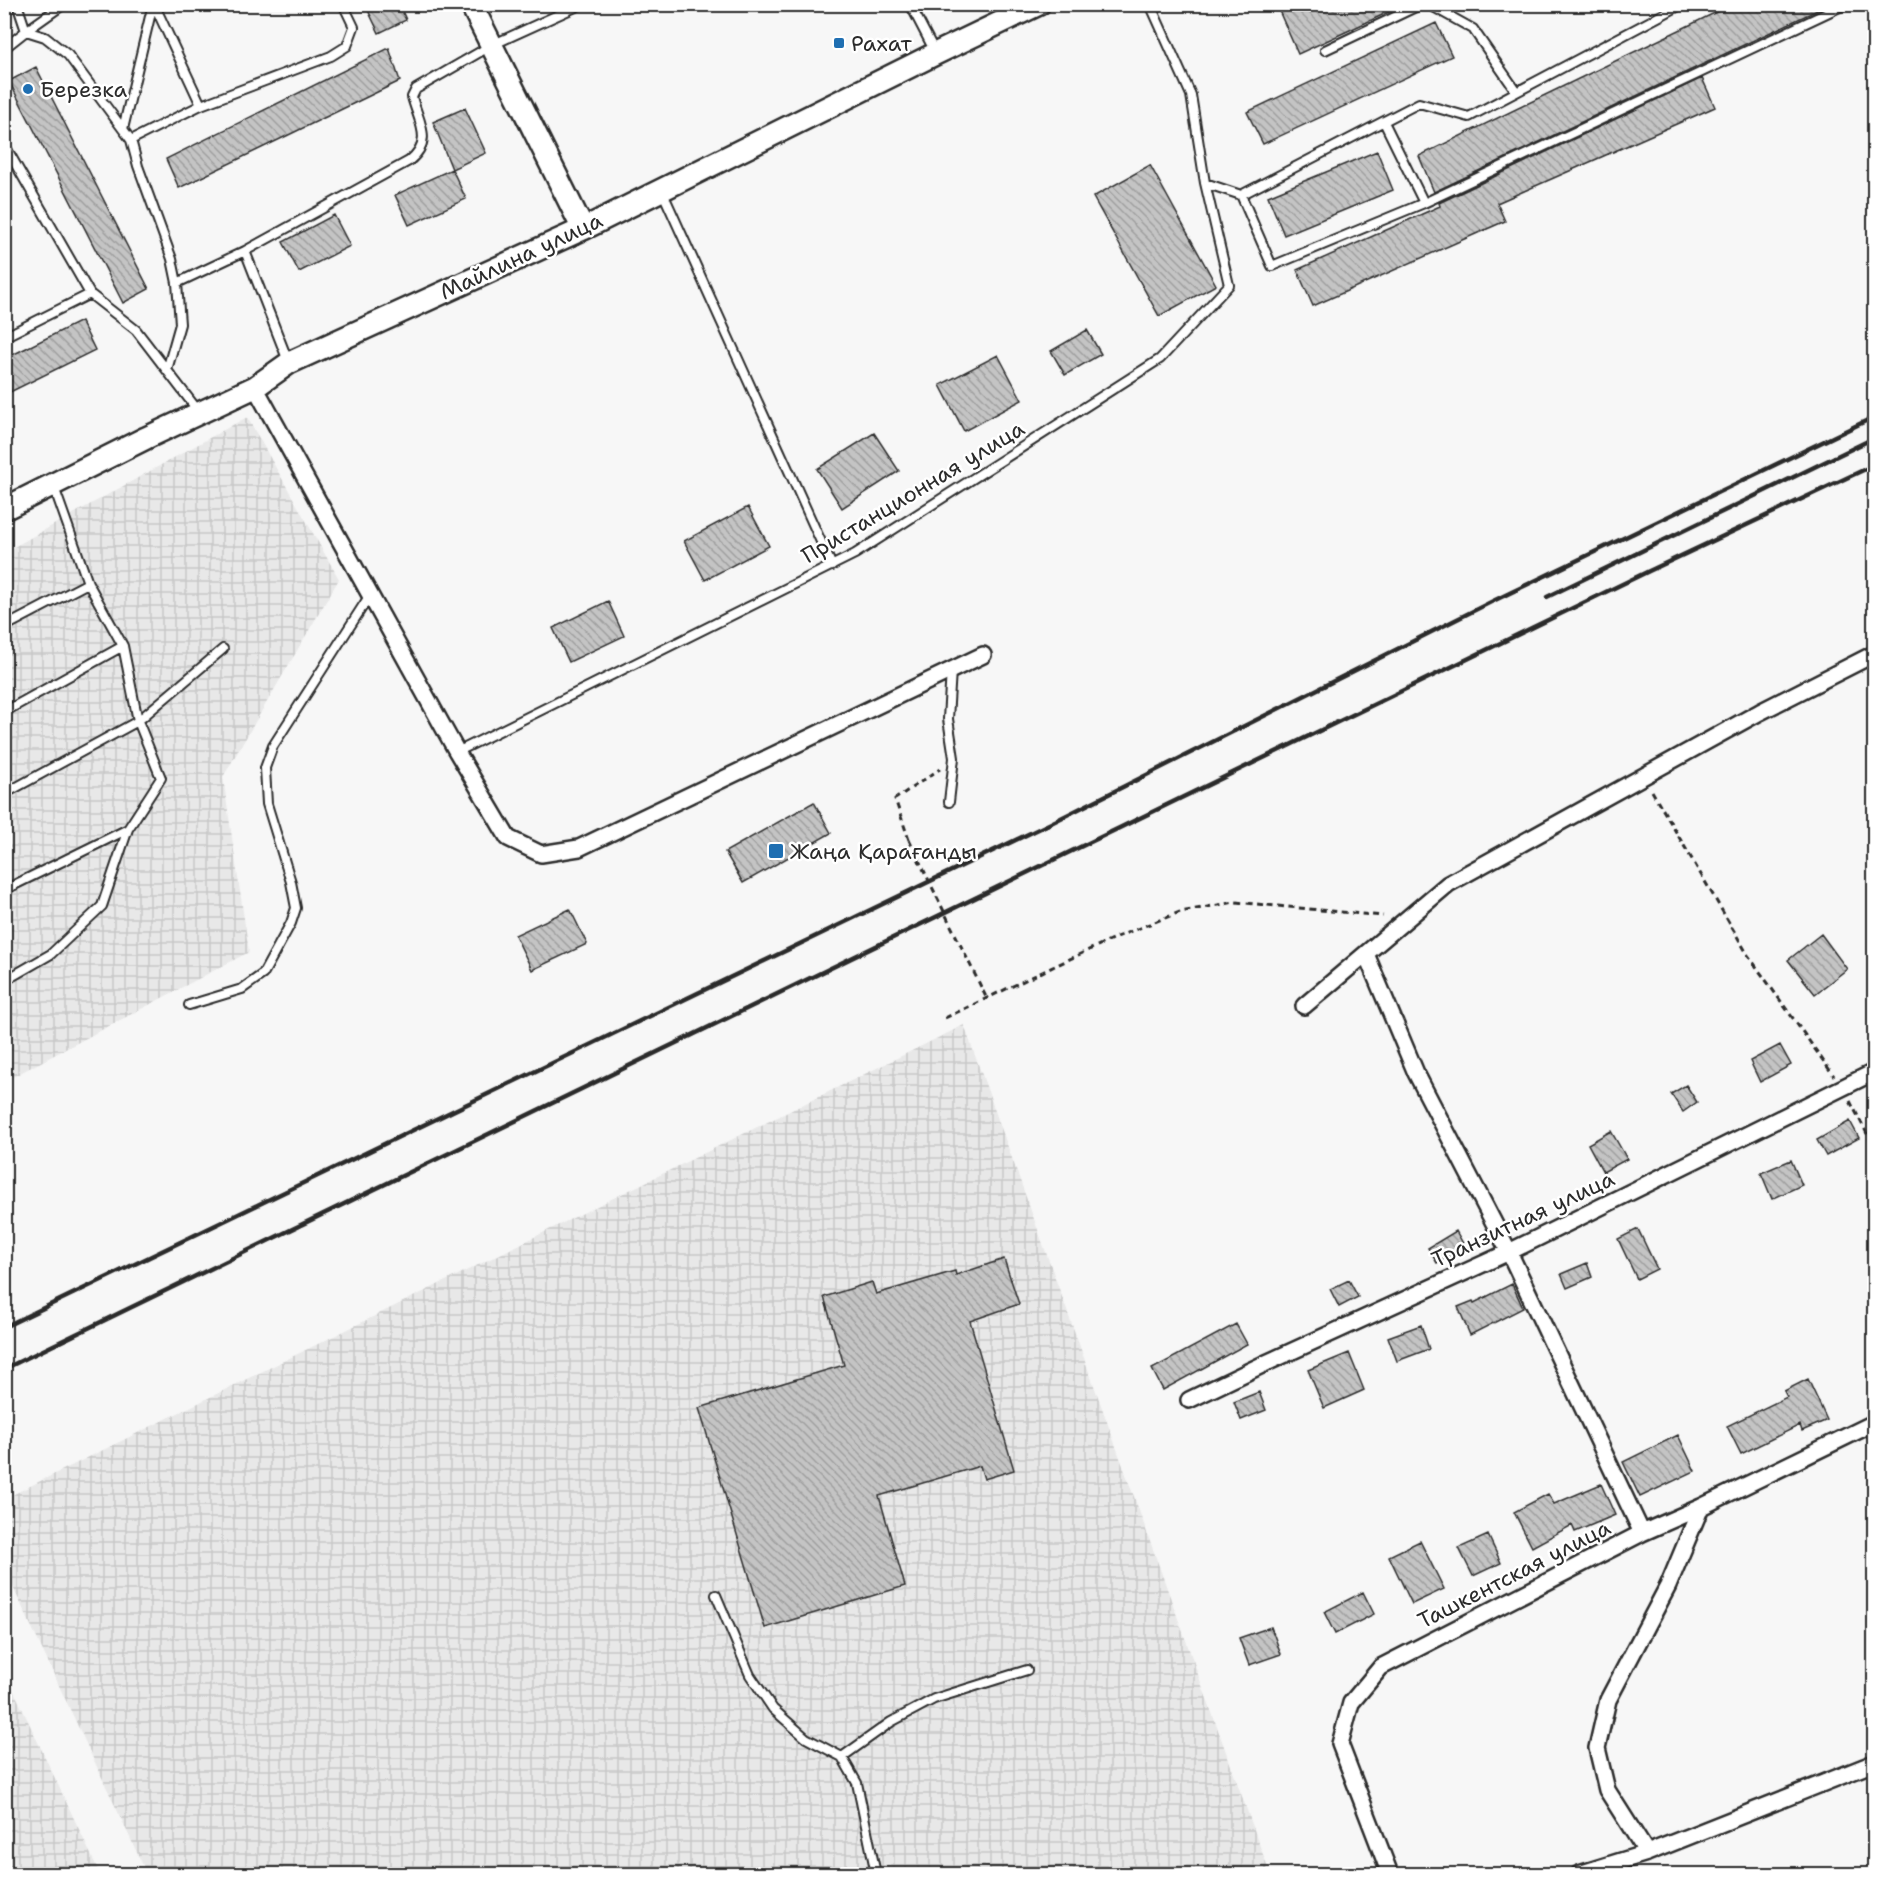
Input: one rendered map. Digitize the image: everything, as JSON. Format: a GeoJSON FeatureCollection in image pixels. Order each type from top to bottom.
{"type":"FeatureCollection","features":[{"type":"Feature","properties":{"kind":"main road"},"geometry":{"type":"LineString","coordinates":[[471,4],[583,229]]}},
{"type":"Feature","properties":{"kind":"main road","name":"Майлина улица"},"geometry":{"type":"LineString","coordinates":[[4,508],[255,387],[289,363],[583,229],[1039,4]]}},
{"type":"Feature","properties":{"kind":"street"},"geometry":{"type":"LineString","coordinates":[[255,387],[508,838],[541,854],[579,848],[982,655]]}},
{"type":"Feature","properties":{"kind":"street"},"geometry":{"type":"LineString","coordinates":[[1304,1006],[1448,884],[1760,712],[1875,654]]}},
{"type":"Feature","properties":{"kind":"street"},"geometry":{"type":"LineString","coordinates":[[1366,954],[1416,1073],[1509,1252],[1642,1533]]}},
{"type":"Feature","properties":{"kind":"street","name":"Транзитная улица"},"geometry":{"type":"LineString","coordinates":[[1189,1400],[1509,1252],[1875,1072]]}},
{"type":"Feature","properties":{"kind":"street","name":"Ташкентская улица"},"geometry":{"type":"LineString","coordinates":[[1390,1875],[1340,1744],[1351,1703],[1381,1667],[1642,1533],[1875,1423]]}},
{"type":"Feature","properties":{"kind":"street"},"geometry":{"type":"LineString","coordinates":[[1647,1853],[1607,1790],[1597,1748],[1608,1700],[1668,1586],[1701,1507]]}},
{"type":"Feature","properties":{"kind":"street"},"geometry":{"type":"LineString","coordinates":[[1579,1875],[1647,1853],[1875,1763]]}},
{"type":"Feature","properties":{"kind":"lane"},"geometry":{"type":"LineString","coordinates":[[18,4],[26,31]]}},
{"type":"Feature","properties":{"kind":"lane"},"geometry":{"type":"LineString","coordinates":[[4,51],[26,31],[64,4]]}},
{"type":"Feature","properties":{"kind":"lane"},"geometry":{"type":"LineString","coordinates":[[123,129],[153,4]]}},
{"type":"Feature","properties":{"kind":"lane"},"geometry":{"type":"LineString","coordinates":[[153,4],[201,105]]}},
{"type":"Feature","properties":{"kind":"lane"},"geometry":{"type":"LineString","coordinates":[[131,140],[201,105],[331,56],[347,46],[354,27],[343,4]]}},
{"type":"Feature","properties":{"kind":"lane"},"geometry":{"type":"LineString","coordinates":[[177,283],[245,251],[409,161],[420,153],[425,137],[412,98],[416,89],[492,45],[582,4]]}},
{"type":"Feature","properties":{"kind":"lane"},"geometry":{"type":"LineString","coordinates":[[910,4],[935,54]]}},
{"type":"Feature","properties":{"kind":"lane"},"geometry":{"type":"LineString","coordinates":[[1149,4],[1191,95],[1205,183],[1241,195],[1419,103],[1469,117],[1677,7]]}},
{"type":"Feature","properties":{"kind":"lane"},"geometry":{"type":"LineString","coordinates":[[1325,50],[1422,4]]}},
{"type":"Feature","properties":{"kind":"lane"},"geometry":{"type":"LineString","coordinates":[[1428,4],[1473,28],[1516,91]]}},
{"type":"Feature","properties":{"kind":"lane"},"geometry":{"type":"LineString","coordinates":[[1241,195],[1272,266],[1424,202],[1846,4]]}},
{"type":"Feature","properties":{"kind":"lane"},"geometry":{"type":"LineString","coordinates":[[26,31],[45,37],[68,55],[131,140],[138,166],[172,259],[177,283],[180,324],[167,370]]}},
{"type":"Feature","properties":{"kind":"lane"},"geometry":{"type":"LineString","coordinates":[[1384,122],[1424,202]]}},
{"type":"Feature","properties":{"kind":"lane"},"geometry":{"type":"LineString","coordinates":[[4,144],[90,294],[136,330],[200,413]]}},
{"type":"Feature","properties":{"kind":"lane","name":"Пристанционная улица"},"geometry":{"type":"LineString","coordinates":[[458,752],[855,554],[1160,358],[1229,285],[1205,183]]}},
{"type":"Feature","properties":{"kind":"lane"},"geometry":{"type":"LineString","coordinates":[[661,189],[832,566]]}},
{"type":"Feature","properties":{"kind":"lane"},"geometry":{"type":"LineString","coordinates":[[245,251],[289,363]]}},
{"type":"Feature","properties":{"kind":"lane"},"geometry":{"type":"LineString","coordinates":[[4,337],[90,294]]}},
{"type":"Feature","properties":{"kind":"lane"},"geometry":{"type":"LineString","coordinates":[[4,981],[51,954],[102,906],[128,829],[161,778],[138,721],[123,646],[88,583],[53,485]]}},
{"type":"Feature","properties":{"kind":"lane"},"geometry":{"type":"LineString","coordinates":[[4,627],[88,583]]}},
{"type":"Feature","properties":{"kind":"lane"},"geometry":{"type":"LineString","coordinates":[[189,1005],[242,988],[263,974],[291,923],[296,908],[291,882],[267,804],[265,768],[273,746],[370,595]]}},
{"type":"Feature","properties":{"kind":"lane"},"geometry":{"type":"LineString","coordinates":[[4,712],[123,646]]}},
{"type":"Feature","properties":{"kind":"lane"},"geometry":{"type":"LineString","coordinates":[[4,794],[138,721],[223,648]]}},
{"type":"Feature","properties":{"kind":"lane"},"geometry":{"type":"LineString","coordinates":[[949,802],[954,758],[948,719],[951,670]]}},
{"type":"Feature","properties":{"kind":"lane"},"geometry":{"type":"LineString","coordinates":[[4,890],[128,829]]}},
{"type":"Feature","properties":{"kind":"lane"},"geometry":{"type":"LineString","coordinates":[[716,1595],[750,1675],[773,1709],[806,1738],[842,1757],[857,1783],[876,1875]]}},
{"type":"Feature","properties":{"kind":"lane"},"geometry":{"type":"LineString","coordinates":[[842,1757],[891,1722],[934,1699],[1027,1670]]}},
{"type":"Feature","properties":{"kind":"path"},"geometry":{"type":"LineString","coordinates":[[954,758],[895,799],[909,840],[986,997]]}},
{"type":"Feature","properties":{"kind":"path"},"geometry":{"type":"LineString","coordinates":[[1643,776],[1748,955],[1842,1088],[1875,1148]]}},
{"type":"Feature","properties":{"kind":"path"},"geometry":{"type":"LineString","coordinates":[[945,1018],[1114,938],[1180,912],[1235,902],[1407,919]]}},
{"type":"Feature","properties":{"kind":"shaded area"},"geometry":{"type":"Polygon","coordinates":[[[247,417],[339,579],[223,777],[249,952],[5,1081],[5,552],[247,417]]]}},
{"type":"Feature","properties":{"kind":"shaded area"},"geometry":{"type":"Polygon","coordinates":[[[964,1025],[1270,1874],[147,1874],[5,1570],[4,1499],[964,1025]]]}},
{"type":"Feature","properties":{"kind":"shaded area"},"geometry":{"type":"Polygon","coordinates":[[[5,1672],[100,1874],[5,1874],[5,1672]]]}},
{"type":"Feature","properties":{"kind":"building"},"geometry":{"type":"Polygon","coordinates":[[[365,4],[399,4],[406,20],[379,33],[365,4]]]}},
{"type":"Feature","properties":{"kind":"building"},"geometry":{"type":"Polygon","coordinates":[[[1276,4],[1406,4],[1298,54],[1276,4]]]}},
{"type":"Feature","properties":{"kind":"building"},"geometry":{"type":"Polygon","coordinates":[[[1733,4],[1830,4],[1434,192],[1419,156],[1733,4]]]}},
{"type":"Feature","properties":{"kind":"building"},"geometry":{"type":"Polygon","coordinates":[[[1436,23],[1452,56],[1263,144],[1247,112],[1436,23]]]}},
{"type":"Feature","properties":{"kind":"building"},"geometry":{"type":"Polygon","coordinates":[[[389,48],[400,81],[179,188],[166,159],[389,48]]]}},
{"type":"Feature","properties":{"kind":"building"},"geometry":{"type":"Polygon","coordinates":[[[36,67],[149,289],[123,303],[9,81],[36,67]]]}},
{"type":"Feature","properties":{"kind":"building"},"geometry":{"type":"Polygon","coordinates":[[[1702,78],[1715,107],[1497,203],[1505,221],[1313,306],[1297,270],[1440,206],[1439,203],[1702,78]]]}},
{"type":"Feature","properties":{"kind":"building"},"geometry":{"type":"Polygon","coordinates":[[[465,108],[486,153],[452,169],[433,122],[465,108]]]}},
{"type":"Feature","properties":{"kind":"building"},"geometry":{"type":"Polygon","coordinates":[[[1377,151],[1393,190],[1284,235],[1268,196],[1377,151]]]}},
{"type":"Feature","properties":{"kind":"building"},"geometry":{"type":"Polygon","coordinates":[[[1150,165],[1216,285],[1159,316],[1093,197],[1150,165]]]}},
{"type":"Feature","properties":{"kind":"building"},"geometry":{"type":"Polygon","coordinates":[[[452,169],[466,199],[409,225],[395,195],[452,169]]]}},
{"type":"Feature","properties":{"kind":"building"},"geometry":{"type":"Polygon","coordinates":[[[334,215],[350,246],[299,272],[283,242],[334,215]]]}},
{"type":"Feature","properties":{"kind":"building"},"geometry":{"type":"Polygon","coordinates":[[[81,321],[95,350],[4,395],[4,359],[81,321]]]}},
{"type":"Feature","properties":{"kind":"building"},"geometry":{"type":"Polygon","coordinates":[[[1087,330],[1101,354],[1065,375],[1051,351],[1087,330]]]}},
{"type":"Feature","properties":{"kind":"building"},"geometry":{"type":"Polygon","coordinates":[[[998,355],[1022,400],[964,431],[940,385],[998,355]]]}},
{"type":"Feature","properties":{"kind":"building"},"geometry":{"type":"Polygon","coordinates":[[[874,433],[899,471],[842,508],[817,469],[874,433]]]}},
{"type":"Feature","properties":{"kind":"building"},"geometry":{"type":"Polygon","coordinates":[[[748,507],[769,546],[705,580],[684,541],[748,507]]]}},
{"type":"Feature","properties":{"kind":"building"},"geometry":{"type":"Polygon","coordinates":[[[608,601],[624,636],[569,662],[553,628],[608,601]]]}},
{"type":"Feature","properties":{"kind":"building"},"geometry":{"type":"Polygon","coordinates":[[[814,802],[831,833],[743,883],[725,852],[814,802]]]}},
{"type":"Feature","properties":{"kind":"building"},"geometry":{"type":"Polygon","coordinates":[[[570,909],[587,944],[532,970],[515,935],[570,909]]]}},
{"type":"Feature","properties":{"kind":"building"},"geometry":{"type":"Polygon","coordinates":[[[1821,934],[1847,969],[1815,994],[1788,960],[1821,934]]]}},
{"type":"Feature","properties":{"kind":"building"},"geometry":{"type":"Polygon","coordinates":[[[1780,1045],[1791,1065],[1760,1082],[1750,1061],[1780,1045]]]}},
{"type":"Feature","properties":{"kind":"building"},"geometry":{"type":"Polygon","coordinates":[[[1686,1085],[1697,1102],[1683,1112],[1671,1094],[1686,1085]]]}},
{"type":"Feature","properties":{"kind":"building"},"geometry":{"type":"Polygon","coordinates":[[[1850,1121],[1859,1138],[1826,1156],[1817,1140],[1850,1121]]]}},
{"type":"Feature","properties":{"kind":"building"},"geometry":{"type":"Polygon","coordinates":[[[1611,1131],[1627,1159],[1603,1172],[1588,1144],[1611,1131]]]}},
{"type":"Feature","properties":{"kind":"building"},"geometry":{"type":"Polygon","coordinates":[[[1791,1160],[1802,1185],[1772,1199],[1761,1173],[1791,1160]]]}},
{"type":"Feature","properties":{"kind":"building"},"geometry":{"type":"Polygon","coordinates":[[[1638,1229],[1657,1269],[1637,1279],[1618,1239],[1638,1229]]]}},
{"type":"Feature","properties":{"kind":"building"},"geometry":{"type":"Polygon","coordinates":[[[1456,1231],[1465,1247],[1437,1263],[1428,1248],[1456,1231]]]}},
{"type":"Feature","properties":{"kind":"building"},"geometry":{"type":"Polygon","coordinates":[[[1004,1259],[1019,1304],[970,1321],[1014,1470],[984,1479],[980,1466],[879,1496],[905,1586],[765,1628],[699,1408],[844,1365],[824,1297],[872,1282],[876,1294],[955,1271],[956,1275],[1004,1259]]]}},
{"type":"Feature","properties":{"kind":"building"},"geometry":{"type":"Polygon","coordinates":[[[1587,1263],[1592,1277],[1567,1288],[1561,1274],[1587,1263]]]}},
{"type":"Feature","properties":{"kind":"building"},"geometry":{"type":"Polygon","coordinates":[[[1349,1280],[1358,1297],[1339,1307],[1330,1289],[1349,1280]]]}},
{"type":"Feature","properties":{"kind":"building"},"geometry":{"type":"Polygon","coordinates":[[[1512,1284],[1523,1308],[1470,1335],[1458,1307],[1473,1301],[1474,1303],[1512,1284]]]}},
{"type":"Feature","properties":{"kind":"building"},"geometry":{"type":"Polygon","coordinates":[[[1236,1324],[1247,1344],[1163,1390],[1152,1369],[1236,1324]]]}},
{"type":"Feature","properties":{"kind":"building"},"geometry":{"type":"Polygon","coordinates":[[[1421,1325],[1429,1349],[1397,1361],[1388,1337],[1421,1325]]]}},
{"type":"Feature","properties":{"kind":"building"},"geometry":{"type":"Polygon","coordinates":[[[1349,1353],[1364,1390],[1324,1408],[1308,1370],[1349,1353]]]}},
{"type":"Feature","properties":{"kind":"building"},"geometry":{"type":"Polygon","coordinates":[[[1808,1379],[1827,1420],[1802,1431],[1800,1425],[1741,1454],[1727,1426],[1787,1397],[1784,1391],[1808,1379]]]}},
{"type":"Feature","properties":{"kind":"building"},"geometry":{"type":"Polygon","coordinates":[[[1259,1392],[1266,1410],[1241,1420],[1234,1402],[1259,1392]]]}},
{"type":"Feature","properties":{"kind":"building"},"geometry":{"type":"Polygon","coordinates":[[[1678,1435],[1695,1471],[1640,1497],[1623,1462],[1678,1435]]]}},
{"type":"Feature","properties":{"kind":"building"},"geometry":{"type":"Polygon","coordinates":[[[1601,1484],[1615,1515],[1575,1532],[1572,1525],[1532,1547],[1514,1512],[1548,1494],[1554,1504],[1601,1484]]]}},
{"type":"Feature","properties":{"kind":"building"},"geometry":{"type":"Polygon","coordinates":[[[1488,1535],[1501,1563],[1473,1576],[1459,1548],[1488,1535]]]}},
{"type":"Feature","properties":{"kind":"building"},"geometry":{"type":"Polygon","coordinates":[[[1420,1541],[1444,1589],[1412,1604],[1389,1556],[1420,1541]]]}},
{"type":"Feature","properties":{"kind":"building"},"geometry":{"type":"Polygon","coordinates":[[[1363,1592],[1374,1614],[1335,1634],[1324,1612],[1363,1592]]]}},
{"type":"Feature","properties":{"kind":"building"},"geometry":{"type":"Polygon","coordinates":[[[1271,1627],[1281,1654],[1249,1665],[1239,1638],[1271,1627]]]}},
{"type":"Feature","properties":{"kind":"railway"},"geometry":{"type":"LineString","coordinates":[[4,1327],[1051,823],[1491,602],[1874,417]]}},
{"type":"Feature","properties":{"kind":"railway"},"geometry":{"type":"LineString","coordinates":[[1547,597],[1874,438]]}},
{"type":"Feature","properties":{"kind":"railway"},"geometry":{"type":"LineString","coordinates":[[4,1369],[1649,571],[1874,465]]}},
{"type":"Feature","properties":{"kind":"place","name":"Рахат"},"geometry":{"type":"Point","coordinates":[839,43]}},
{"type":"Feature","properties":{"kind":"place","name":"Березка"},"geometry":{"type":"Point","coordinates":[28,89]}},
{"type":"Feature","properties":{"kind":"place","name":"Жаңа Қарағанды"},"geometry":{"type":"Point","coordinates":[776,851]}}]}
